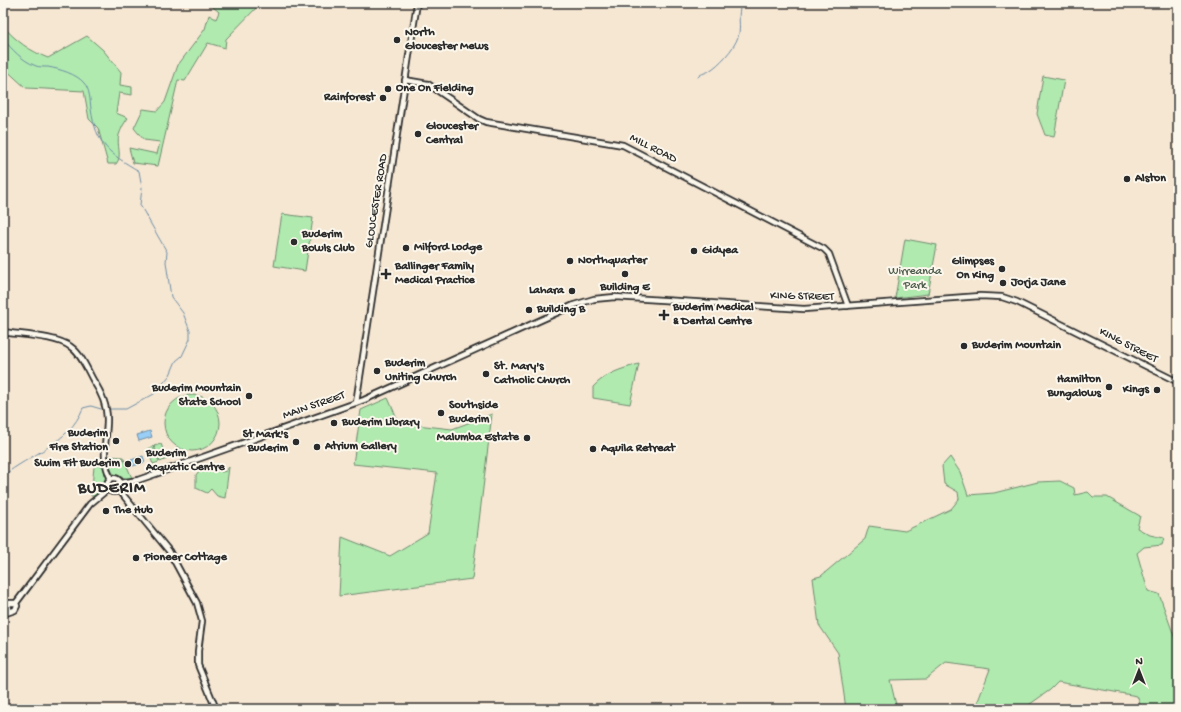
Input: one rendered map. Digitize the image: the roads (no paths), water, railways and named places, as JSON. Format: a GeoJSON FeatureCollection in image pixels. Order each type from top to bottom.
{"type":"FeatureCollection","features":[{"type":"Feature","properties":{"kind":"main road","name":"GLOUCESTER ROAD"},"geometry":{"type":"LineString","coordinates":[[356,403],[417,3]]}},
{"type":"Feature","properties":{"kind":"main road","name":"MILL ROAD"},"geometry":{"type":"LineString","coordinates":[[405,80],[428,84],[479,119],[486,122],[623,145],[824,249],[829,254],[848,306]]}},
{"type":"Feature","properties":{"kind":"main road","name":"KING STREET"},"geometry":{"type":"LineString","coordinates":[[356,403],[400,385],[574,306],[594,299],[615,297],[804,309],[980,296],[1008,298],[1178,382]]}},
{"type":"Feature","properties":{"kind":"main road"},"geometry":{"type":"LineString","coordinates":[[3,332],[62,342],[76,352],[97,385],[106,406],[107,426],[104,460],[111,479]]}},
{"type":"Feature","properties":{"kind":"main road","name":"MAIN STREET"},"geometry":{"type":"LineString","coordinates":[[121,483],[138,480],[356,403]]}},
{"type":"Feature","properties":{"kind":"main road"},"geometry":{"type":"LineString","coordinates":[[108,489],[107,483],[111,479],[117,479],[121,483],[119,490]]}},
{"type":"Feature","properties":{"kind":"main road"},"geometry":{"type":"LineString","coordinates":[[108,489],[112,492],[119,490]]}},
{"type":"Feature","properties":{"kind":"main road"},"geometry":{"type":"LineString","coordinates":[[3,614],[10,610],[16,609],[16,603],[90,504],[108,489]]}},
{"type":"Feature","properties":{"kind":"main road"},"geometry":{"type":"LineString","coordinates":[[119,490],[169,551],[196,603],[202,621],[198,651],[198,665],[216,709]]}},
{"type":"Feature","properties":{"kind":"main road"},"geometry":{"type":"LineString","coordinates":[[10,610],[9,603],[16,603]]}},
{"type":"Feature","properties":{"kind":"water"},"geometry":{"type":"Polygon","coordinates":[[[150,431],[152,437],[139,441],[137,435],[150,431]]]}},
{"type":"Feature","properties":{"kind":"water","name":"Buderim Acquatic Centre"},"geometry":{"type":"Polygon","coordinates":[[[143,456],[145,462],[133,466],[131,460],[143,456]]]}},
{"type":"Feature","properties":{"kind":"waterway"},"geometry":{"type":"LineString","coordinates":[[698,77],[717,65],[726,56],[736,42],[739,33],[739,11],[742,3]]}},
{"type":"Feature","properties":{"kind":"waterway"},"geometry":{"type":"LineString","coordinates":[[3,39],[31,64],[68,72],[81,80],[86,86],[93,121],[101,140],[112,153],[139,171],[142,188],[140,205],[167,252],[166,262],[171,297],[183,313],[190,331],[190,339],[182,356],[176,361],[170,375],[154,394],[126,409],[110,409]]}},
{"type":"Feature","properties":{"kind":"waterway"},"geometry":{"type":"LineString","coordinates":[[3,476],[59,440],[77,420],[83,408],[91,406],[101,409]]}},
{"type":"Feature","properties":{"kind":"place","name":"North Gloucester Mews"},"geometry":{"type":"Point","coordinates":[397,40]}},
{"type":"Feature","properties":{"kind":"place","name":"One On Fielding"},"geometry":{"type":"Point","coordinates":[388,89]}},
{"type":"Feature","properties":{"kind":"place","name":"Rainforest"},"geometry":{"type":"Point","coordinates":[383,98]}},
{"type":"Feature","properties":{"kind":"place","name":"Gloucester Central"},"geometry":{"type":"Point","coordinates":[418,134]}},
{"type":"Feature","properties":{"kind":"place","name":"Alston"},"geometry":{"type":"Point","coordinates":[1127,179]}},
{"type":"Feature","properties":{"kind":"place","name":"Buderim Bowls Club"},"geometry":{"type":"Point","coordinates":[294,242]}},
{"type":"Feature","properties":{"kind":"place","name":"Milford Lodge"},"geometry":{"type":"Point","coordinates":[406,248]}},
{"type":"Feature","properties":{"kind":"place","name":"Gidyea"},"geometry":{"type":"Point","coordinates":[694,251]}},
{"type":"Feature","properties":{"kind":"place","name":"Northquarter"},"geometry":{"type":"Point","coordinates":[570,261]}},
{"type":"Feature","properties":{"kind":"place","name":"Glimpses On King"},"geometry":{"type":"Point","coordinates":[1002,269]}},
{"type":"Feature","properties":{"kind":"place","name":"Ballinger Family Medical Practice"},"geometry":{"type":"Point","coordinates":[386,274]}},
{"type":"Feature","properties":{"kind":"place","name":"Building E"},"geometry":{"type":"Point","coordinates":[625,274]}},
{"type":"Feature","properties":{"kind":"place","name":"Jorja Jane"},"geometry":{"type":"Point","coordinates":[1003,283]}},
{"type":"Feature","properties":{"kind":"place","name":"Lahara"},"geometry":{"type":"Point","coordinates":[572,291]}},
{"type":"Feature","properties":{"kind":"place","name":"Building B"},"geometry":{"type":"Point","coordinates":[529,310]}},
{"type":"Feature","properties":{"kind":"place","name":"Buderim Medical & Dental Centre"},"geometry":{"type":"Point","coordinates":[664,315]}},
{"type":"Feature","properties":{"kind":"place","name":"Buderim Mountain"},"geometry":{"type":"Point","coordinates":[964,346]}},
{"type":"Feature","properties":{"kind":"place","name":"Buderim Uniting Church"},"geometry":{"type":"Point","coordinates":[377,371]}},
{"type":"Feature","properties":{"kind":"place","name":"St. Mary's Catholic Church"},"geometry":{"type":"Point","coordinates":[486,374]}},
{"type":"Feature","properties":{"kind":"place","name":"Hamilton Bungalows"},"geometry":{"type":"Point","coordinates":[1109,387]}},
{"type":"Feature","properties":{"kind":"place","name":"Kings"},"geometry":{"type":"Point","coordinates":[1157,390]}},
{"type":"Feature","properties":{"kind":"place","name":"Buderim Mountain State School"},"geometry":{"type":"Point","coordinates":[249,396]}},
{"type":"Feature","properties":{"kind":"place","name":"Southside Buderim"},"geometry":{"type":"Point","coordinates":[441,413]}},
{"type":"Feature","properties":{"kind":"place","name":"Buderim Library"},"geometry":{"type":"Point","coordinates":[334,423]}},
{"type":"Feature","properties":{"kind":"place","name":"Malumba Estate"},"geometry":{"type":"Point","coordinates":[527,438]}},
{"type":"Feature","properties":{"kind":"place","name":"Buderim Fire Station"},"geometry":{"type":"Point","coordinates":[116,441]}},
{"type":"Feature","properties":{"kind":"place","name":"St Mark's Buderim"},"geometry":{"type":"Point","coordinates":[296,442]}},
{"type":"Feature","properties":{"kind":"place","name":"Atrium Gallery"},"geometry":{"type":"Point","coordinates":[317,447]}},
{"type":"Feature","properties":{"kind":"place","name":"Aquila Retreat"},"geometry":{"type":"Point","coordinates":[593,449]}},
{"type":"Feature","properties":{"kind":"place","name":"Buderim Acquatic Centre"},"geometry":{"type":"Point","coordinates":[138,461]}},
{"type":"Feature","properties":{"kind":"place","name":"Swim Fit Buderim"},"geometry":{"type":"Point","coordinates":[128,464]}},
{"type":"Feature","properties":{"kind":"place","name":"The Hub"},"geometry":{"type":"Point","coordinates":[106,511]}},
{"type":"Feature","properties":{"kind":"place","name":"Pioneer Cottage"},"geometry":{"type":"Point","coordinates":[136,558]}},
{"type":"Feature","properties":{"kind":"district","name":"BUDERIM"},"geometry":{"type":"Point","coordinates":[112,489]}},
{"type":"Feature","properties":{"kind":"park label","name":"Wirreanda Park"},"geometry":{"type":"Point","coordinates":[915,279]}}]}
